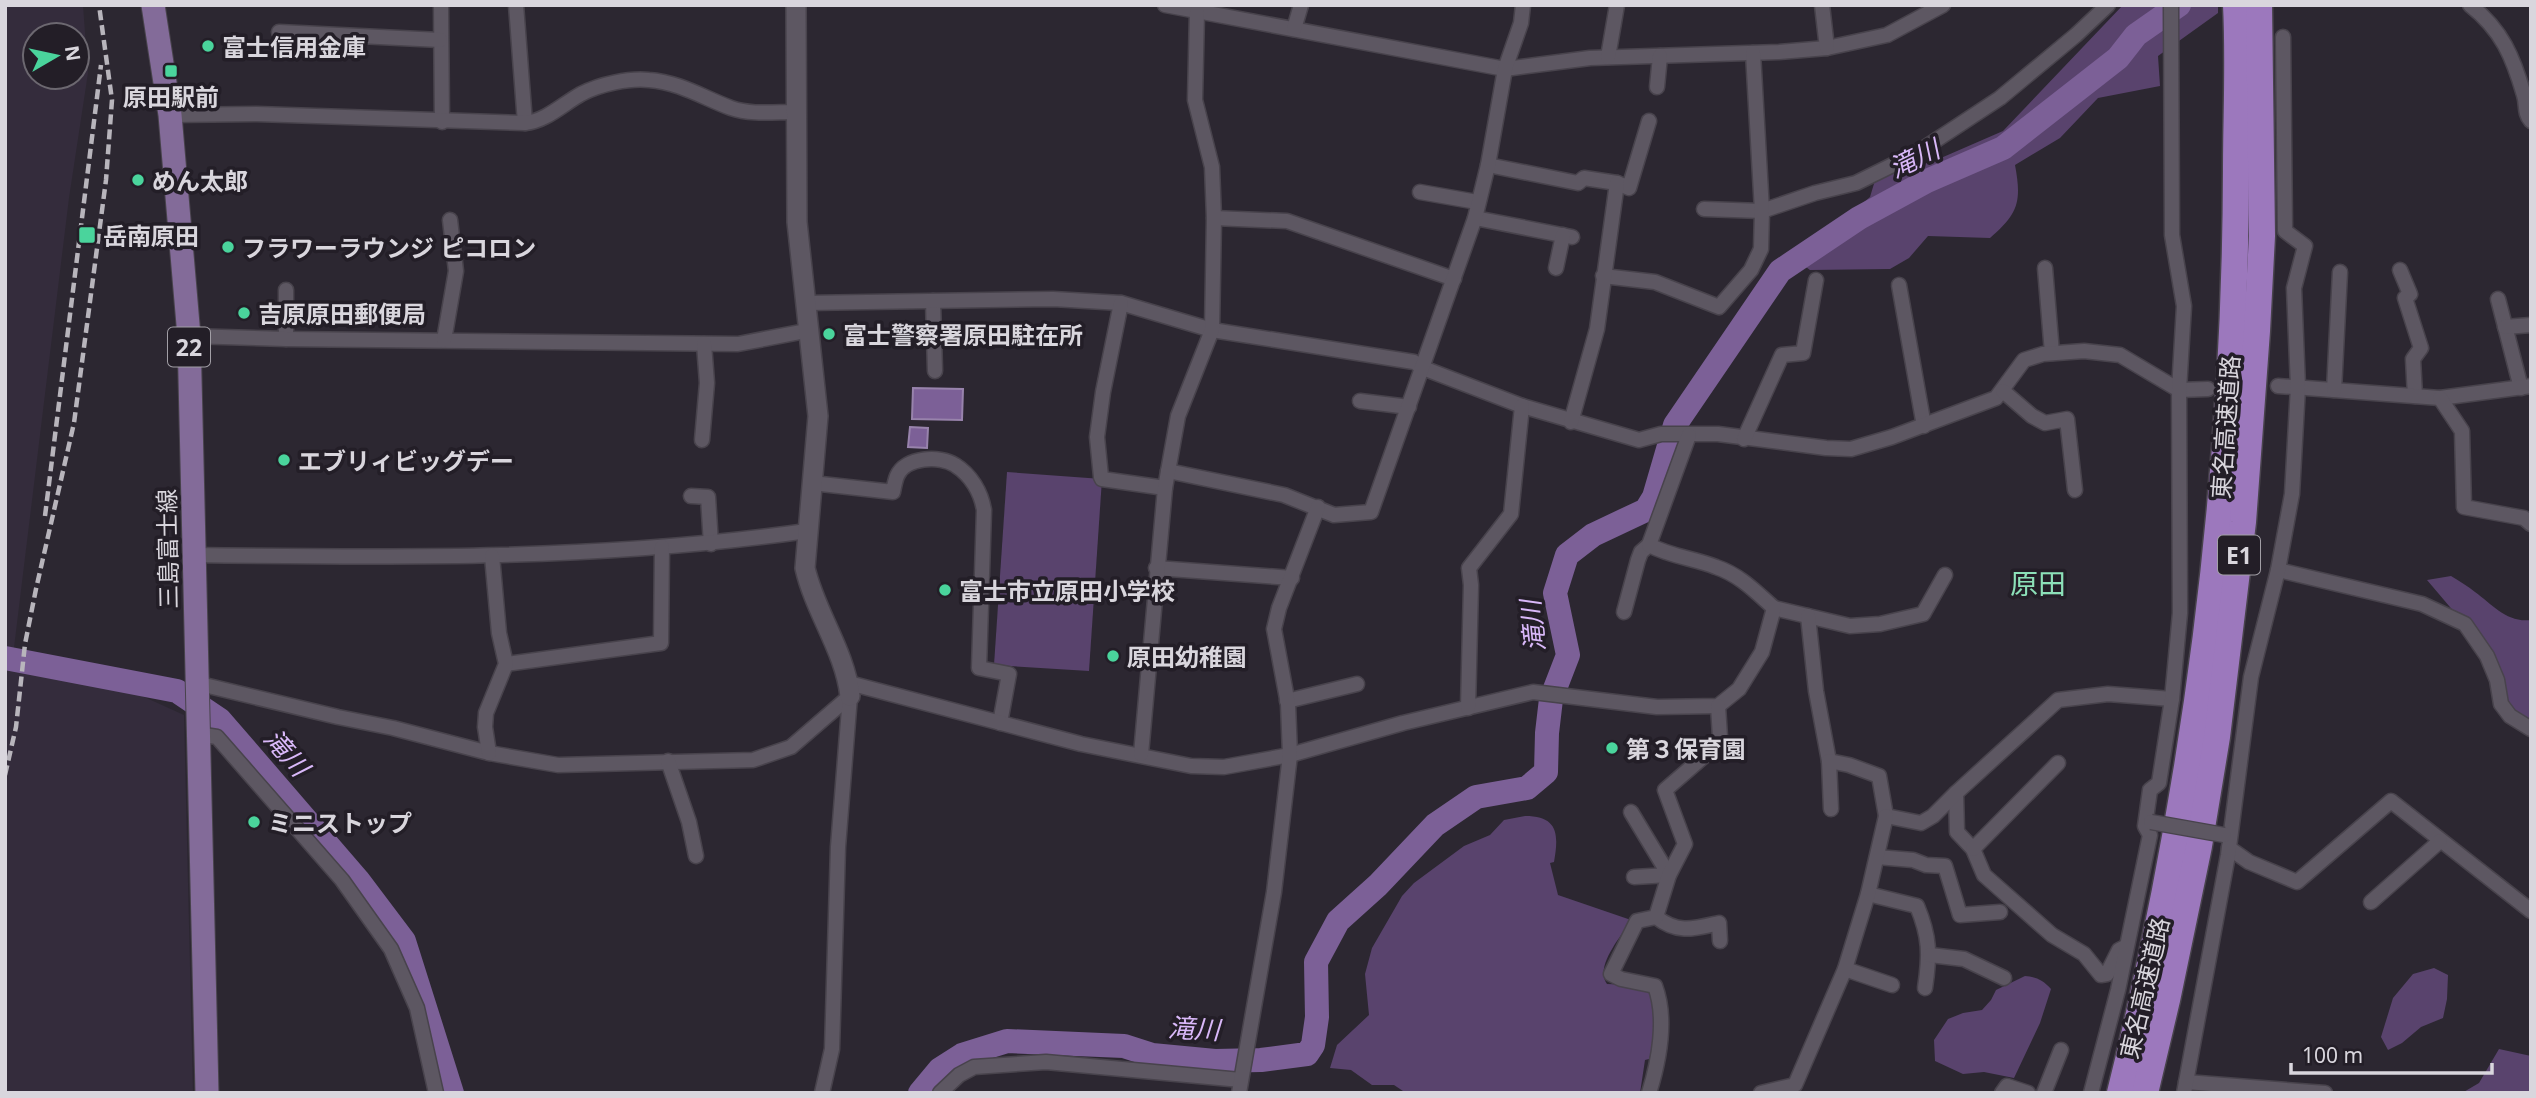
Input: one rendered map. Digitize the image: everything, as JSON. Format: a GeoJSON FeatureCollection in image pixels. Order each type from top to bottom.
{"type":"FeatureCollection","features":[{"type":"Feature","properties":{"kind":"highway","name":"東名高速道路"},"geometry":{"type":"LineString","coordinates":[[2120,1093],[2168,878],[2192,736],[2214,567],[2228,409],[2248,8]]}},
{"type":"Feature","properties":{"kind":"highway","name":"東名高速道路"},"geometry":{"type":"LineString","coordinates":[[2145,1093],[2170,987],[2206,805],[2243,523],[2262,236],[2248,8]]}},
{"type":"Feature","properties":{"kind":"main road","name":"三島富士線"},"geometry":{"type":"LineString","coordinates":[[153,5],[170,115],[189,336],[206,1093]]}},
{"type":"Feature","properties":{"kind":"street"},"geometry":{"type":"LineString","coordinates":[[441,5],[442,122]]}},
{"type":"Feature","properties":{"kind":"street"},"geometry":{"type":"LineString","coordinates":[[516,5],[525,124]]}},
{"type":"Feature","properties":{"kind":"street"},"geometry":{"type":"LineString","coordinates":[[796,5],[797,222],[811,330],[818,416],[805,568],[810,592],[850,689],[838,847],[832,1049],[822,1093]]}},
{"type":"Feature","properties":{"kind":"street"},"geometry":{"type":"LineString","coordinates":[[1165,5],[1505,69],[1608,57],[1827,48],[1887,35],[1943,5]]}},
{"type":"Feature","properties":{"kind":"street"},"geometry":{"type":"LineString","coordinates":[[1294,29],[1301,5]]}},
{"type":"Feature","properties":{"kind":"street"},"geometry":{"type":"LineString","coordinates":[[1168,471],[1284,495],[1334,515],[1371,512],[1475,218],[1488,165],[1505,69],[1521,23],[1523,5]]}},
{"type":"Feature","properties":{"kind":"street"},"geometry":{"type":"LineString","coordinates":[[1608,57],[1618,5]]}},
{"type":"Feature","properties":{"kind":"street"},"geometry":{"type":"LineString","coordinates":[[1822,5],[1827,48]]}},
{"type":"Feature","properties":{"kind":"street"},"geometry":{"type":"LineString","coordinates":[[1704,209],[1762,211],[1815,193],[1856,183],[1915,154],[2000,97],[2108,5]]}},
{"type":"Feature","properties":{"kind":"street"},"geometry":{"type":"LineString","coordinates":[[2091,1093],[2127,945],[2150,835],[2145,826],[2150,790],[2159,783],[2172,699],[2180,613],[2179,390],[2184,306],[2172,235],[2171,5]]}},
{"type":"Feature","properties":{"kind":"street"},"geometry":{"type":"LineString","coordinates":[[2470,5],[2501,36],[2513,59],[2520,86],[2527,94],[2527,116],[2531,121]]}},
{"type":"Feature","properties":{"kind":"street"},"geometry":{"type":"LineString","coordinates":[[1141,754],[1165,488],[1178,416],[1212,330],[1212,167],[1195,100],[1197,12]]}},
{"type":"Feature","properties":{"kind":"street"},"geometry":{"type":"LineString","coordinates":[[279,32],[440,40]]}},
{"type":"Feature","properties":{"kind":"street"},"geometry":{"type":"LineString","coordinates":[[2283,37],[2285,231],[2305,246],[2294,288],[2298,387],[2292,494],[2278,570],[2251,677],[2227,841],[2185,1087],[2325,1093]]}},
{"type":"Feature","properties":{"kind":"street"},"geometry":{"type":"LineString","coordinates":[[1603,276],[1655,282],[1719,307],[1751,270],[1761,249],[1762,211],[1753,53]]}},
{"type":"Feature","properties":{"kind":"street"},"geometry":{"type":"LineString","coordinates":[[1657,87],[1660,56]]}},
{"type":"Feature","properties":{"kind":"street"},"geometry":{"type":"LineString","coordinates":[[170,115],[257,114],[525,124],[535,122],[584,92],[615,83],[649,80],[685,88],[733,108],[752,112],[795,112]]}},
{"type":"Feature","properties":{"kind":"street"},"geometry":{"type":"LineString","coordinates":[[1488,165],[1578,183],[1584,178],[1618,183],[1629,188],[1649,121]]}},
{"type":"Feature","properties":{"kind":"street"},"geometry":{"type":"LineString","coordinates":[[1572,422],[1597,329],[1618,183]]}},
{"type":"Feature","properties":{"kind":"street"},"geometry":{"type":"LineString","coordinates":[[1420,192],[1477,202]]}},
{"type":"Feature","properties":{"kind":"street"},"geometry":{"type":"LineString","coordinates":[[1214,218],[1287,221],[1454,279]]}},
{"type":"Feature","properties":{"kind":"street"},"geometry":{"type":"LineString","coordinates":[[1475,218],[1567,236],[1556,268]]}},
{"type":"Feature","properties":{"kind":"street"},"geometry":{"type":"LineString","coordinates":[[444,340],[456,271],[450,220]]}},
{"type":"Feature","properties":{"kind":"street"},"geometry":{"type":"LineString","coordinates":[[2045,268],[2052,354]]}},
{"type":"Feature","properties":{"kind":"street"},"geometry":{"type":"LineString","coordinates":[[2400,270],[2410,294],[2405,298],[2421,348],[2413,359],[2415,396]]}},
{"type":"Feature","properties":{"kind":"street"},"geometry":{"type":"LineString","coordinates":[[2334,390],[2340,272]]}},
{"type":"Feature","properties":{"kind":"street"},"geometry":{"type":"LineString","coordinates":[[1744,439],[1782,355],[1802,353],[1816,280]]}},
{"type":"Feature","properties":{"kind":"street"},"geometry":{"type":"LineString","coordinates":[[1899,285],[1924,426]]}},
{"type":"Feature","properties":{"kind":"street"},"geometry":{"type":"LineString","coordinates":[[286,290],[286,339]]}},
{"type":"Feature","properties":{"kind":"street"},"geometry":{"type":"LineString","coordinates":[[807,303],[1053,299],[1121,303],[1212,330],[1414,362],[1423,368],[1522,406],[1639,440],[1661,434],[1718,434],[1851,449],[1924,426],[1996,398],[2024,360],[2084,351],[2120,355],[2179,390],[2208,389]]}},
{"type":"Feature","properties":{"kind":"street"},"geometry":{"type":"LineString","coordinates":[[2278,386],[2440,398],[2526,387],[2498,299]]}},
{"type":"Feature","properties":{"kind":"street"},"geometry":{"type":"LineString","coordinates":[[933,301],[935,371]]}},
{"type":"Feature","properties":{"kind":"street"},"geometry":{"type":"LineString","coordinates":[[1121,303],[1097,437],[1101,477],[1165,488]]}},
{"type":"Feature","properties":{"kind":"street"},"geometry":{"type":"LineString","coordinates":[[2505,327],[2531,325]]}},
{"type":"Feature","properties":{"kind":"street"},"geometry":{"type":"LineString","coordinates":[[189,336],[738,344],[811,330]]}},
{"type":"Feature","properties":{"kind":"street"},"geometry":{"type":"LineString","coordinates":[[702,440],[707,383],[704,344]]}},
{"type":"Feature","properties":{"kind":"street"},"geometry":{"type":"LineString","coordinates":[[2003,391],[2032,416],[2045,423],[2067,419],[2074,490]]}},
{"type":"Feature","properties":{"kind":"street"},"geometry":{"type":"LineString","coordinates":[[2440,398],[2462,431],[2465,507],[2524,517],[2531,524]]}},
{"type":"Feature","properties":{"kind":"street"},"geometry":{"type":"LineString","coordinates":[[1360,401],[1409,407]]}},
{"type":"Feature","properties":{"kind":"street"},"geometry":{"type":"LineString","coordinates":[[1468,708],[1471,585],[1469,568],[1511,514],[1522,406]]}},
{"type":"Feature","properties":{"kind":"street"},"geometry":{"type":"LineString","coordinates":[[1624,612],[1638,560],[1641,552],[1649,545],[1689,435]]}},
{"type":"Feature","properties":{"kind":"street"},"geometry":{"type":"LineString","coordinates":[[812,482],[894,492],[897,474],[911,461],[930,460],[953,463],[967,474],[978,489],[984,510],[979,668],[1009,674],[1000,723]]}},
{"type":"Feature","properties":{"kind":"street"},"geometry":{"type":"LineString","coordinates":[[691,496],[708,497],[711,544]]}},
{"type":"Feature","properties":{"kind":"street"},"geometry":{"type":"LineString","coordinates":[[940,1093],[959,1075],[974,1068],[1046,1062],[1240,1086],[1274,892],[1290,755],[1287,701],[1274,629],[1279,608],[1318,507]]}},
{"type":"Feature","properties":{"kind":"street"},"geometry":{"type":"LineString","coordinates":[[194,555],[492,556],[711,544],[807,531]]}},
{"type":"Feature","properties":{"kind":"street"},"geometry":{"type":"LineString","coordinates":[[1649,545],[1667,554],[1716,566],[1743,580],[1774,608],[1850,626],[1880,624],[1923,614],[1945,575]]}},
{"type":"Feature","properties":{"kind":"street"},"geometry":{"type":"LineString","coordinates":[[506,664],[661,643],[662,547]]}},
{"type":"Feature","properties":{"kind":"street"},"geometry":{"type":"LineString","coordinates":[[489,752],[486,713],[506,664],[499,633],[492,556]]}},
{"type":"Feature","properties":{"kind":"street"},"geometry":{"type":"LineString","coordinates":[[1156,568],[1292,578]]}},
{"type":"Feature","properties":{"kind":"street"},"geometry":{"type":"LineString","coordinates":[[2278,570],[2422,604],[2465,624],[2487,656],[2497,680],[2501,704],[2510,716],[2531,729]]}},
{"type":"Feature","properties":{"kind":"street"},"geometry":{"type":"LineString","coordinates":[[850,689],[1081,744],[1191,766],[1224,767],[1290,755],[1534,692],[1657,707],[1718,706],[1739,689],[1762,652],[1774,608]]}},
{"type":"Feature","properties":{"kind":"street"},"geometry":{"type":"LineString","coordinates":[[1808,616],[1816,691],[1829,761],[1831,809]]}},
{"type":"Feature","properties":{"kind":"street"},"geometry":{"type":"LineString","coordinates":[[1287,701],[1357,684]]}},
{"type":"Feature","properties":{"kind":"street"},"geometry":{"type":"LineString","coordinates":[[197,687],[558,765],[753,760],[791,747],[850,689]]}},
{"type":"Feature","properties":{"kind":"street"},"geometry":{"type":"LineString","coordinates":[[1886,816],[1921,823],[1933,816],[2058,700],[2108,694],[2172,699]]}},
{"type":"Feature","properties":{"kind":"street"},"geometry":{"type":"LineString","coordinates":[[1656,916],[1669,876],[1685,844],[1665,790],[1710,751],[1720,737],[1718,706]]}},
{"type":"Feature","properties":{"kind":"street"},"geometry":{"type":"LineString","coordinates":[[198,724],[217,737],[342,880],[391,949],[417,1008],[436,1093]]}},
{"type":"Feature","properties":{"kind":"street"},"geometry":{"type":"LineString","coordinates":[[668,761],[689,822],[696,856]]}},
{"type":"Feature","properties":{"kind":"street"},"geometry":{"type":"LineString","coordinates":[[1762,1093],[1795,1085],[1845,969],[1868,894],[1886,816],[1879,776],[1829,761]]}},
{"type":"Feature","properties":{"kind":"street"},"geometry":{"type":"LineString","coordinates":[[1973,849],[2058,763]]}},
{"type":"Feature","properties":{"kind":"street"},"geometry":{"type":"LineString","coordinates":[[1956,793],[1957,832],[1973,849],[1984,875],[2052,936],[2084,954],[2101,975],[2107,974],[2119,950],[2127,945]]}},
{"type":"Feature","properties":{"kind":"street"},"geometry":{"type":"LineString","coordinates":[[2151,822],[2227,841],[2249,862],[2297,881],[2390,802],[2531,911]]}},
{"type":"Feature","properties":{"kind":"street"},"geometry":{"type":"LineString","coordinates":[[1631,812],[1669,876]]}},
{"type":"Feature","properties":{"kind":"street"},"geometry":{"type":"LineString","coordinates":[[2371,902],[2440,841]]}},
{"type":"Feature","properties":{"kind":"street"},"geometry":{"type":"LineString","coordinates":[[1877,857],[1945,866],[1960,915],[2000,912]]}},
{"type":"Feature","properties":{"kind":"street"},"geometry":{"type":"LineString","coordinates":[[1634,877],[1669,876]]}},
{"type":"Feature","properties":{"kind":"street"},"geometry":{"type":"LineString","coordinates":[[1868,894],[1917,906],[1926,927],[1930,955],[1926,988]]}},
{"type":"Feature","properties":{"kind":"street"},"geometry":{"type":"LineString","coordinates":[[1656,916],[1669,927],[1695,929],[1719,923],[1720,941]]}},
{"type":"Feature","properties":{"kind":"street"},"geometry":{"type":"LineString","coordinates":[[1649,1093],[1656,1070],[1659,996],[1655,986],[1621,979],[1611,974],[1637,921],[1656,916]]}},
{"type":"Feature","properties":{"kind":"street"},"geometry":{"type":"LineString","coordinates":[[1930,955],[1964,959],[2004,978]]}},
{"type":"Feature","properties":{"kind":"street"},"geometry":{"type":"LineString","coordinates":[[1845,969],[1892,985]]}},
{"type":"Feature","properties":{"kind":"street"},"geometry":{"type":"LineString","coordinates":[[2044,1093],[2061,1049]]}},
{"type":"Feature","properties":{"kind":"street"},"geometry":{"type":"LineString","coordinates":[[2001,1093],[2007,1086],[2028,1093]]}},
{"type":"Feature","properties":{"kind":"shaded area"},"geometry":{"type":"Polygon","coordinates":[[[5,5],[83,5],[84,21],[21,21],[21,91],[85,91],[69,198],[12,664],[131,691],[184,715],[193,1093],[5,1093],[5,5]]]}},
{"type":"Feature","properties":{"kind":"shaded area"},"geometry":{"type":"Polygon","coordinates":[[[2123,5],[2218,5],[2218,13],[2158,56],[2160,86],[2098,98],[2060,138],[2015,165],[2018,189],[2016,206],[2007,222],[1990,238],[1928,236],[1909,258],[1890,269],[1810,270],[1796,260],[1870,197],[1876,177],[1934,161],[2003,131],[2123,5]]]}},
{"type":"Feature","properties":{"kind":"shaded area"},"geometry":{"type":"Polygon","coordinates":[[[913,388],[963,389],[962,420],[912,419],[913,388]]]}},
{"type":"Feature","properties":{"kind":"shaded area"},"geometry":{"type":"Polygon","coordinates":[[[910,427],[928,428],[927,448],[908,447],[910,427]]]}},
{"type":"Feature","properties":{"kind":"shaded area"},"geometry":{"type":"Polygon","coordinates":[[[1007,472],[1102,479],[1089,671],[994,665],[1007,472]]]}},
{"type":"Feature","properties":{"kind":"shaded area"},"geometry":{"type":"Polygon","coordinates":[[[2451,576],[2507,616],[2531,620],[2531,729],[2502,709],[2478,640],[2427,580],[2451,576]]]}},
{"type":"Feature","properties":{"kind":"shaded area"},"geometry":{"type":"Polygon","coordinates":[[[1525,816],[1544,819],[1554,828],[1556,852],[1554,862],[1550,863],[1558,895],[1631,920],[1607,960],[1604,977],[1607,984],[1655,986],[1660,1022],[1649,1059],[1645,1060],[1640,1093],[1406,1093],[1394,1085],[1372,1085],[1351,1070],[1330,1068],[1337,1045],[1369,1015],[1365,974],[1372,948],[1402,896],[1414,883],[1464,846],[1490,835],[1504,820],[1525,816]]]}},
{"type":"Feature","properties":{"kind":"shaded area"},"geometry":{"type":"Polygon","coordinates":[[[2434,968],[2448,975],[2443,1018],[2421,1027],[2402,1043],[2388,1050],[2381,1037],[2393,998],[2413,974],[2434,968]]]}},
{"type":"Feature","properties":{"kind":"shaded area"},"geometry":{"type":"Polygon","coordinates":[[[2025,976],[2045,983],[2051,989],[2040,1023],[2014,1078],[1984,1072],[1963,1074],[1935,1061],[1934,1040],[1948,1019],[1982,1010],[1996,990],[2025,976]]]}},
{"type":"Feature","properties":{"kind":"shaded area"},"geometry":{"type":"Polygon","coordinates":[[[2499,1049],[2531,1056],[2531,1093],[2462,1093],[2479,1083],[2499,1049]]]}},
{"type":"Feature","properties":{"kind":"waterway","name":"滝川"},"geometry":{"type":"LineString","coordinates":[[920,1093],[940,1069],[962,1055],[1007,1041],[1124,1046],[1152,1055],[1215,1061],[1261,1060],[1307,1054],[1313,1045],[1317,1017],[1316,962],[1338,921],[1378,885],[1435,825],[1476,797],[1527,788],[1546,772],[1551,699],[1568,655],[1555,593],[1567,555],[1593,535],[1646,510],[1654,497],[1675,425],[1780,271],[1859,218],[1927,181],[2003,148],[2118,58],[2136,35],[2179,5]]}},
{"type":"Feature","properties":{"kind":"waterway","name":"滝川"},"geometry":{"type":"LineString","coordinates":[[5,658],[177,691],[220,720],[358,880],[404,941],[452,1093]]}},
{"type":"Feature","properties":{"kind":"railway"},"geometry":{"type":"LineString","coordinates":[[5,775],[16,727],[25,644],[74,423],[106,180],[112,100],[99,5]]}},
{"type":"Feature","properties":{"kind":"railway"},"geometry":{"type":"LineString","coordinates":[[45,516],[101,65]]}},
{"type":"Feature","properties":{"kind":"place","name":"富士信用金庫"},"geometry":{"type":"Point","coordinates":[208,46]}},
{"type":"Feature","properties":{"kind":"place","name":"原田駅前"},"geometry":{"type":"Point","coordinates":[171,71]}},
{"type":"Feature","properties":{"kind":"place","name":"めん太郎"},"geometry":{"type":"Point","coordinates":[138,180]}},
{"type":"Feature","properties":{"kind":"place","name":"岳南原田"},"geometry":{"type":"Point","coordinates":[87,235]}},
{"type":"Feature","properties":{"kind":"place","name":"フラワーラウンジ ピコロン"},"geometry":{"type":"Point","coordinates":[228,247]}},
{"type":"Feature","properties":{"kind":"place","name":"吉原原田郵便局"},"geometry":{"type":"Point","coordinates":[244,313]}},
{"type":"Feature","properties":{"kind":"place","name":"富士警察署原田駐在所"},"geometry":{"type":"Point","coordinates":[829,334]}},
{"type":"Feature","properties":{"kind":"place","name":"エブリィビッグデー"},"geometry":{"type":"Point","coordinates":[284,460]}},
{"type":"Feature","properties":{"kind":"place","name":"富士市立原田小学校"},"geometry":{"type":"Point","coordinates":[945,590]}},
{"type":"Feature","properties":{"kind":"place","name":"原田幼稚園"},"geometry":{"type":"Point","coordinates":[1113,656]}},
{"type":"Feature","properties":{"kind":"place","name":"第３保育園"},"geometry":{"type":"Point","coordinates":[1612,748]}},
{"type":"Feature","properties":{"kind":"place","name":"ミニストップ"},"geometry":{"type":"Point","coordinates":[254,822]}},
{"type":"Feature","properties":{"kind":"district","name":"原田"},"geometry":{"type":"Point","coordinates":[2038,583]}}]}
